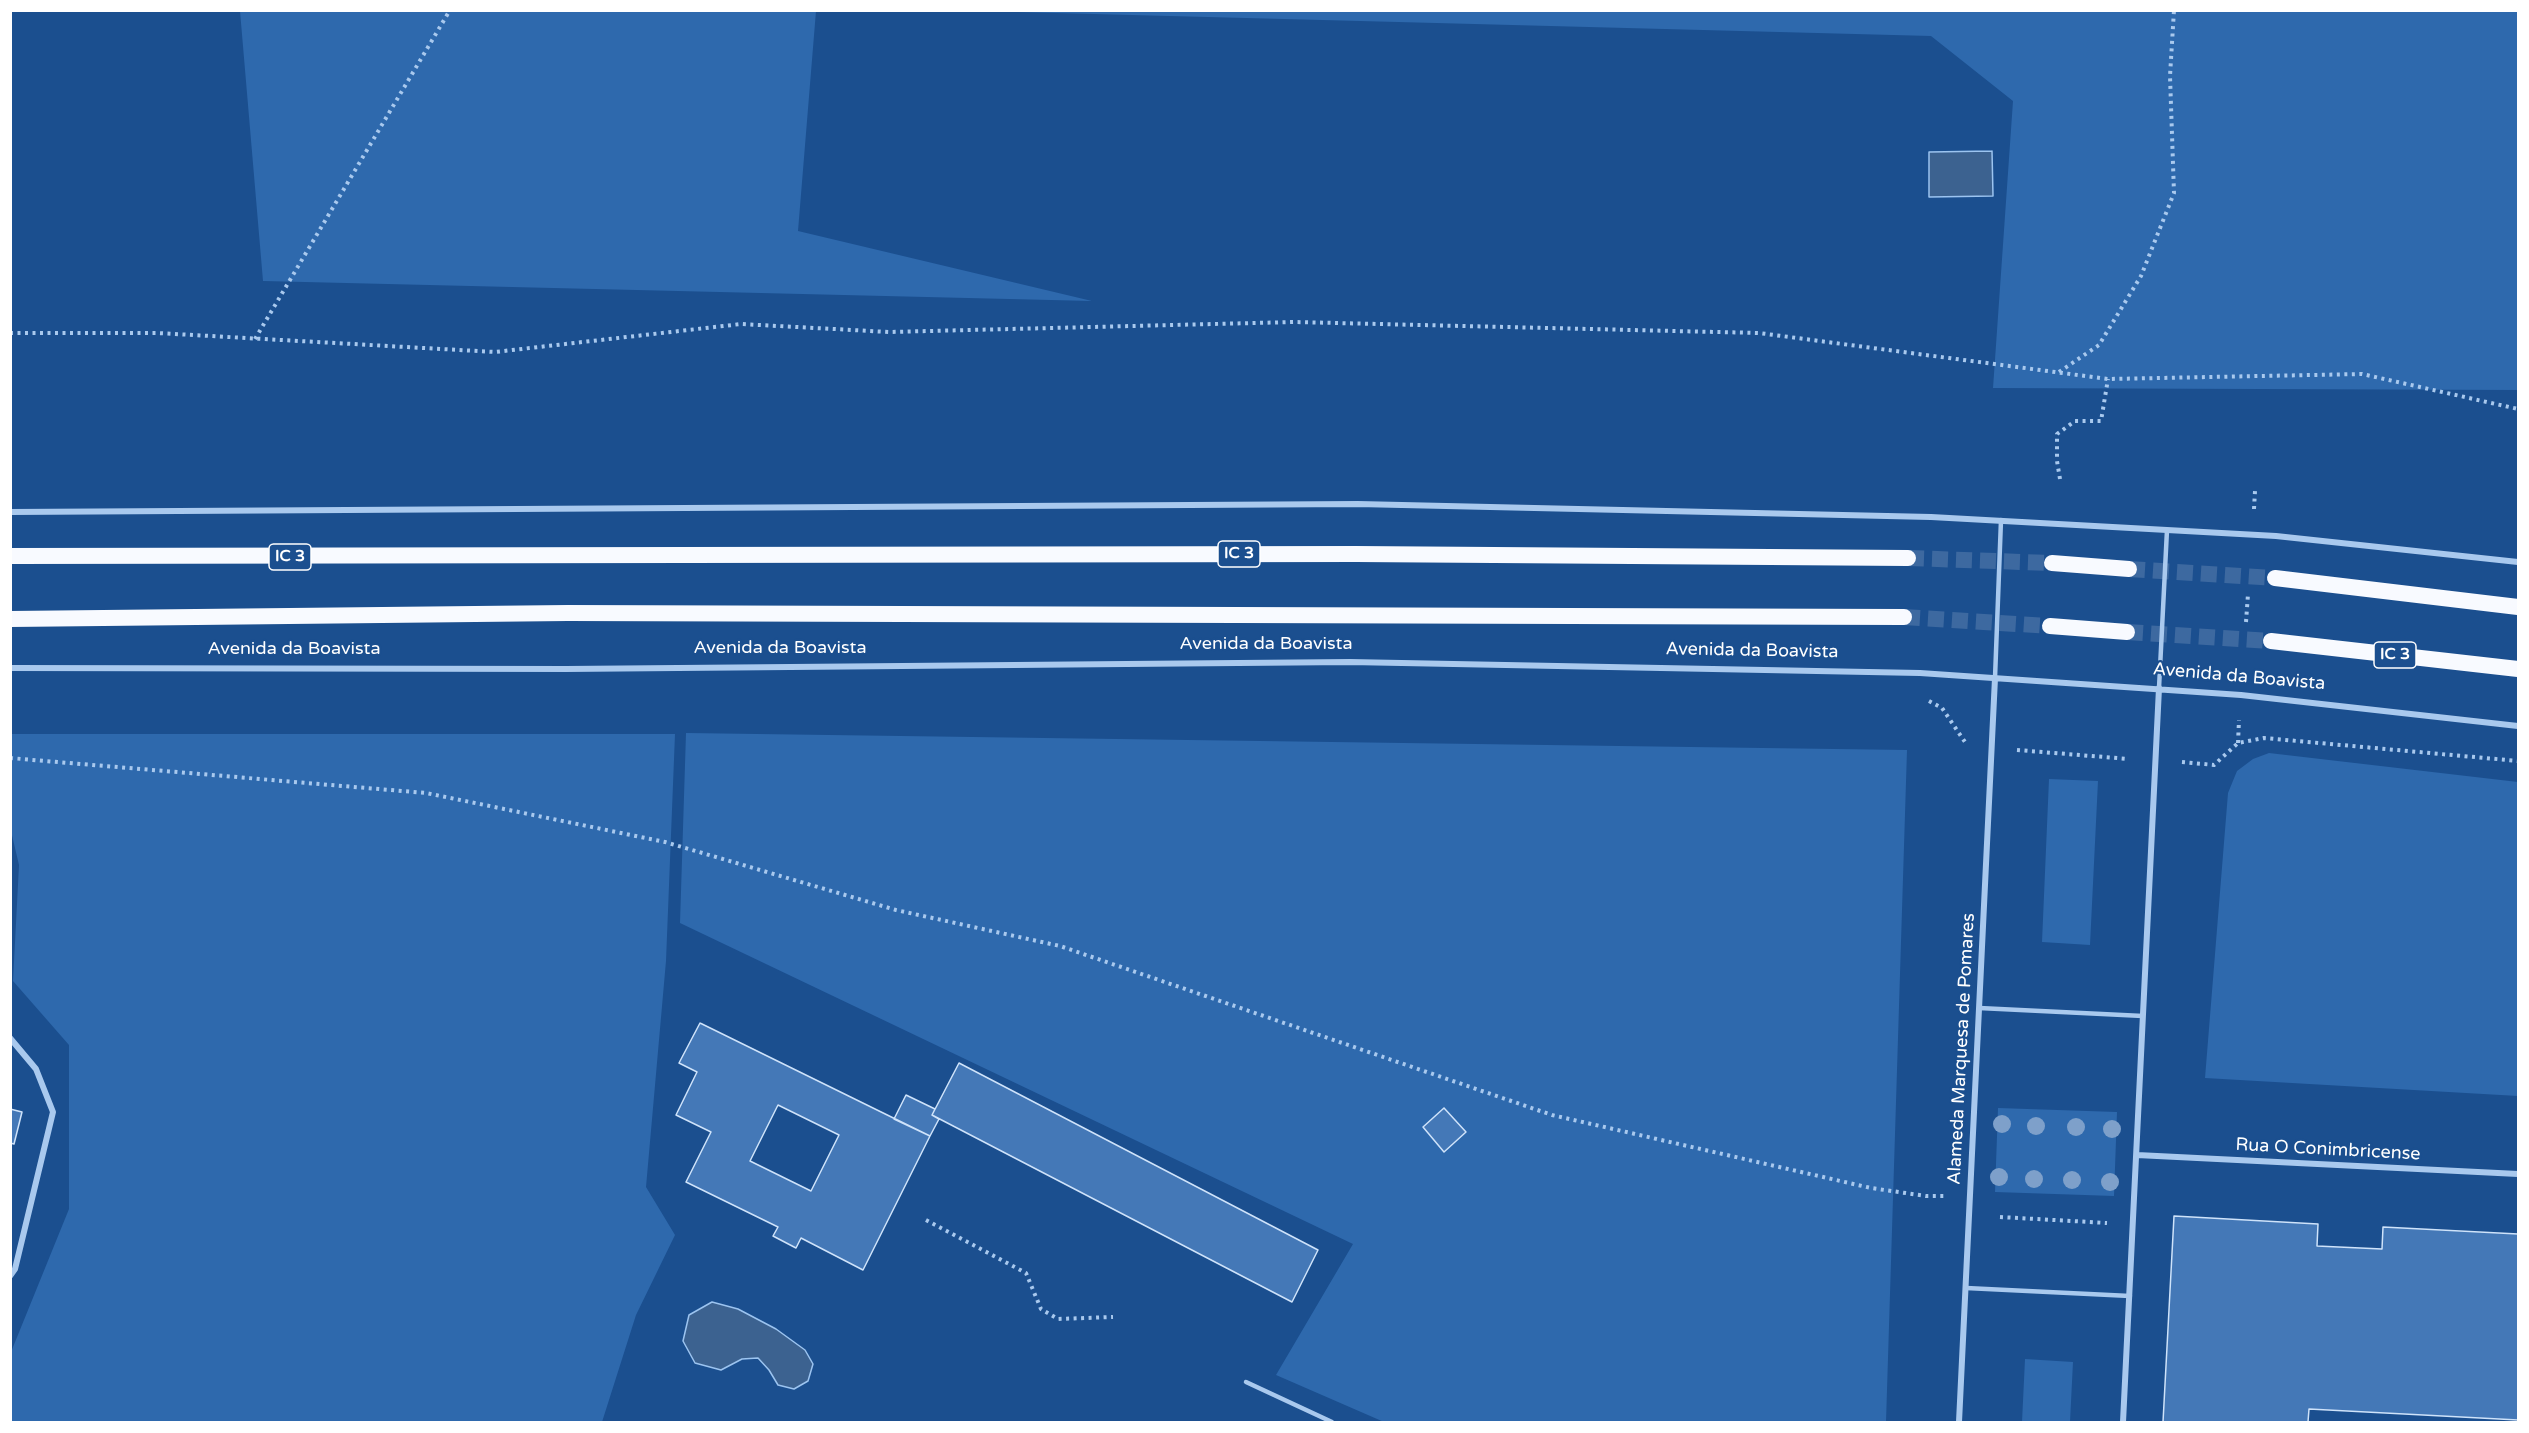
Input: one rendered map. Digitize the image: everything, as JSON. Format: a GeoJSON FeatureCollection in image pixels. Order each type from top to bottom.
{"type":"FeatureCollection","features":[{"type":"Feature","properties":{"kind":"highway","name":"IC 3"},"geometry":{"type":"LineString","coordinates":[[10,556],[1356,554],[1908,558]]}},
{"type":"Feature","properties":{"kind":"highway"},"geometry":{"type":"LineString","coordinates":[[2052,563],[2129,569]]}},
{"type":"Feature","properties":{"kind":"highway"},"geometry":{"type":"LineString","coordinates":[[2275,578],[2518,607]]}},
{"type":"Feature","properties":{"kind":"highway","name":"Avenida da Boavista"},"geometry":{"type":"LineString","coordinates":[[10,619],[568,613],[1904,617]]}},
{"type":"Feature","properties":{"kind":"highway"},"geometry":{"type":"LineString","coordinates":[[2050,626],[2127,632]]}},
{"type":"Feature","properties":{"kind":"highway","name":"Avenida da Boavista"},"geometry":{"type":"LineString","coordinates":[[2271,640],[2518,669]]}},
{"type":"Feature","properties":{"kind":"street"},"geometry":{"type":"LineString","coordinates":[[10,512],[1358,504],[2001,520],[2252,535],[2518,562]]}},
{"type":"Feature","properties":{"kind":"street","name":"Avenida da Boavista"},"geometry":{"type":"LineString","coordinates":[[10,668],[566,669],[1350,662],[1920,673],[2241,695],[2518,726]]}},
{"type":"Feature","properties":{"kind":"street","name":"Alameda Marquesa de Pomares"},"geometry":{"type":"LineString","coordinates":[[1959,1422],[1995,678]]}},
{"type":"Feature","properties":{"kind":"street"},"geometry":{"type":"LineString","coordinates":[[2124,1422],[2159,688]]}},
{"type":"Feature","properties":{"kind":"street"},"geometry":{"type":"LineString","coordinates":[[10,1038],[36,1069],[53,1112],[15,1269],[10,1276]]}},
{"type":"Feature","properties":{"kind":"street","name":"Rua O Conimbricense"},"geometry":{"type":"LineString","coordinates":[[2137,1155],[2518,1174]]}},
{"type":"Feature","properties":{"kind":"lane"},"geometry":{"type":"LineString","coordinates":[[1995,678],[2001,520]]}},
{"type":"Feature","properties":{"kind":"lane"},"geometry":{"type":"LineString","coordinates":[[2159,688],[2167,530]]}},
{"type":"Feature","properties":{"kind":"lane"},"geometry":{"type":"LineString","coordinates":[[1979,1008],[2143,1016]]}},
{"type":"Feature","properties":{"kind":"lane"},"geometry":{"type":"LineString","coordinates":[[1966,1288],[2130,1296]]}},
{"type":"Feature","properties":{"kind":"lane"},"geometry":{"type":"LineString","coordinates":[[1246,1382],[1332,1422]]}},
{"type":"Feature","properties":{"kind":"path"},"geometry":{"type":"LineString","coordinates":[[255,339],[450,10]]}},
{"type":"Feature","properties":{"kind":"path"},"geometry":{"type":"LineString","coordinates":[[2058,373],[2099,345],[2141,276],[2174,193],[2170,76],[2174,10]]}},
{"type":"Feature","properties":{"kind":"path"},"geometry":{"type":"LineString","coordinates":[[10,333],[157,333],[495,352],[741,324],[890,332],[1294,322],[1759,333],[2108,379],[2362,374],[2518,409]]}},
{"type":"Feature","properties":{"kind":"path"},"geometry":{"type":"LineString","coordinates":[[2060,479],[2057,434],[2075,421],[2101,421],[2108,379]]}},
{"type":"Feature","properties":{"kind":"path"},"geometry":{"type":"LineString","coordinates":[[2252,535],[2255,491]]}},
{"type":"Feature","properties":{"kind":"path"},"geometry":{"type":"LineString","coordinates":[[2246,626],[2248,592]]}},
{"type":"Feature","properties":{"kind":"path"},"geometry":{"type":"LineString","coordinates":[[2238,743],[2241,695]]}},
{"type":"Feature","properties":{"kind":"path"},"geometry":{"type":"LineString","coordinates":[[1927,700],[1942,708],[1967,747],[2214,765],[2238,743],[2264,738],[2518,761]]}},
{"type":"Feature","properties":{"kind":"path"},"geometry":{"type":"LineString","coordinates":[[10,758],[426,793],[665,842],[896,910],[1060,946],[1552,1115],[1871,1188],[1926,1196],[1970,1196]]}},
{"type":"Feature","properties":{"kind":"path"},"geometry":{"type":"LineString","coordinates":[[2000,1217],[2115,1223]]}},
{"type":"Feature","properties":{"kind":"path"},"geometry":{"type":"LineString","coordinates":[[926,1220],[1026,1272],[1041,1309],[1058,1319],[1113,1317]]}},
{"type":"Feature","properties":{"kind":"shaded area"},"geometry":{"type":"Polygon","coordinates":[[[240,11],[816,11],[798,231],[1092,301],[263,281],[240,11]]]}},
{"type":"Feature","properties":{"kind":"shaded area"},"geometry":{"type":"Polygon","coordinates":[[[979,11],[2518,11],[2518,390],[1993,388],[2013,101],[1931,36],[979,11]]]}},
{"type":"Feature","properties":{"kind":"shaded area"},"geometry":{"type":"Polygon","coordinates":[[[1992,151],[1993,196],[1929,197],[1929,152],[1992,151]]]}},
{"type":"Feature","properties":{"kind":"shaded area"},"geometry":{"type":"Polygon","coordinates":[[[686,733],[1907,750],[1886,1422],[1384,1422],[1276,1375],[1353,1244],[680,923],[686,733]]]}},
{"type":"Feature","properties":{"kind":"shaded area"},"geometry":{"type":"Polygon","coordinates":[[[11,734],[675,734],[666,961],[646,1187],[675,1235],[636,1315],[602,1422],[11,1422],[11,1352],[69,1209],[69,1045],[13,981],[19,865],[11,831],[11,734]]]}},
{"type":"Feature","properties":{"kind":"shaded area"},"geometry":{"type":"Polygon","coordinates":[[[2269,753],[2518,782],[2518,1096],[2205,1078],[2228,793],[2237,771],[2253,759],[2269,753]]]}},
{"type":"Feature","properties":{"kind":"shaded area"},"geometry":{"type":"Polygon","coordinates":[[[2049,779],[2098,781],[2090,945],[2042,942],[2049,779]]]}},
{"type":"Feature","properties":{"kind":"shaded area"},"geometry":{"type":"Polygon","coordinates":[[[1998,1108],[2117,1112],[2114,1196],[1995,1192],[1998,1108]]]}},
{"type":"Feature","properties":{"kind":"shaded area"},"geometry":{"type":"Polygon","coordinates":[[[712,1302],[738,1309],[776,1329],[805,1350],[813,1364],[808,1381],[794,1389],[778,1385],[758,1358],[742,1359],[721,1370],[695,1363],[683,1341],[689,1315],[712,1302]]]}},
{"type":"Feature","properties":{"kind":"shaded area"},"geometry":{"type":"Polygon","coordinates":[[[2025,1359],[2073,1362],[2070,1422],[2022,1422],[2025,1359]]]}},
{"type":"Feature","properties":{"kind":"building"},"geometry":{"type":"Polygon","coordinates":[[[700,1023],[930,1136],[863,1270],[801,1238],[796,1248],[773,1236],[778,1227],[686,1182],[711,1132],[676,1115],[697,1072],[679,1063],[700,1023]],[[778,1105],[750,1161],[811,1191],[839,1135],[778,1105]]]}},
{"type":"Feature","properties":{"kind":"building"},"geometry":{"type":"Polygon","coordinates":[[[959,1063],[1318,1250],[1292,1302],[932,1115],[959,1063]]]}},
{"type":"Feature","properties":{"kind":"building"},"geometry":{"type":"Polygon","coordinates":[[[906,1095],[935,1109],[932,1115],[939,1119],[930,1136],[894,1119],[906,1095]]]}},
{"type":"Feature","properties":{"kind":"building"},"geometry":{"type":"Polygon","coordinates":[[[1444,1108],[1466,1132],[1444,1152],[1423,1127],[1444,1108]]]}},
{"type":"Feature","properties":{"kind":"building"},"geometry":{"type":"Polygon","coordinates":[[[10,1109],[22,1112],[14,1144],[10,1143],[10,1109]]]}},
{"type":"Feature","properties":{"kind":"building"},"geometry":{"type":"Polygon","coordinates":[[[2174,1216],[2318,1224],[2317,1246],[2382,1249],[2383,1227],[2518,1234],[2518,1420],[2309,1409],[2308,1422],[2163,1422],[2174,1216]]]}},
{"type":"Feature","properties":{"kind":"tunnel"},"geometry":{"type":"LineString","coordinates":[[1908,558],[2052,563]]}},
{"type":"Feature","properties":{"kind":"tunnel"},"geometry":{"type":"LineString","coordinates":[[2129,569],[2275,578]]}},
{"type":"Feature","properties":{"kind":"tunnel"},"geometry":{"type":"LineString","coordinates":[[1904,617],[2050,626]]}},
{"type":"Feature","properties":{"kind":"tunnel"},"geometry":{"type":"LineString","coordinates":[[2127,632],[2271,641]]}}]}
